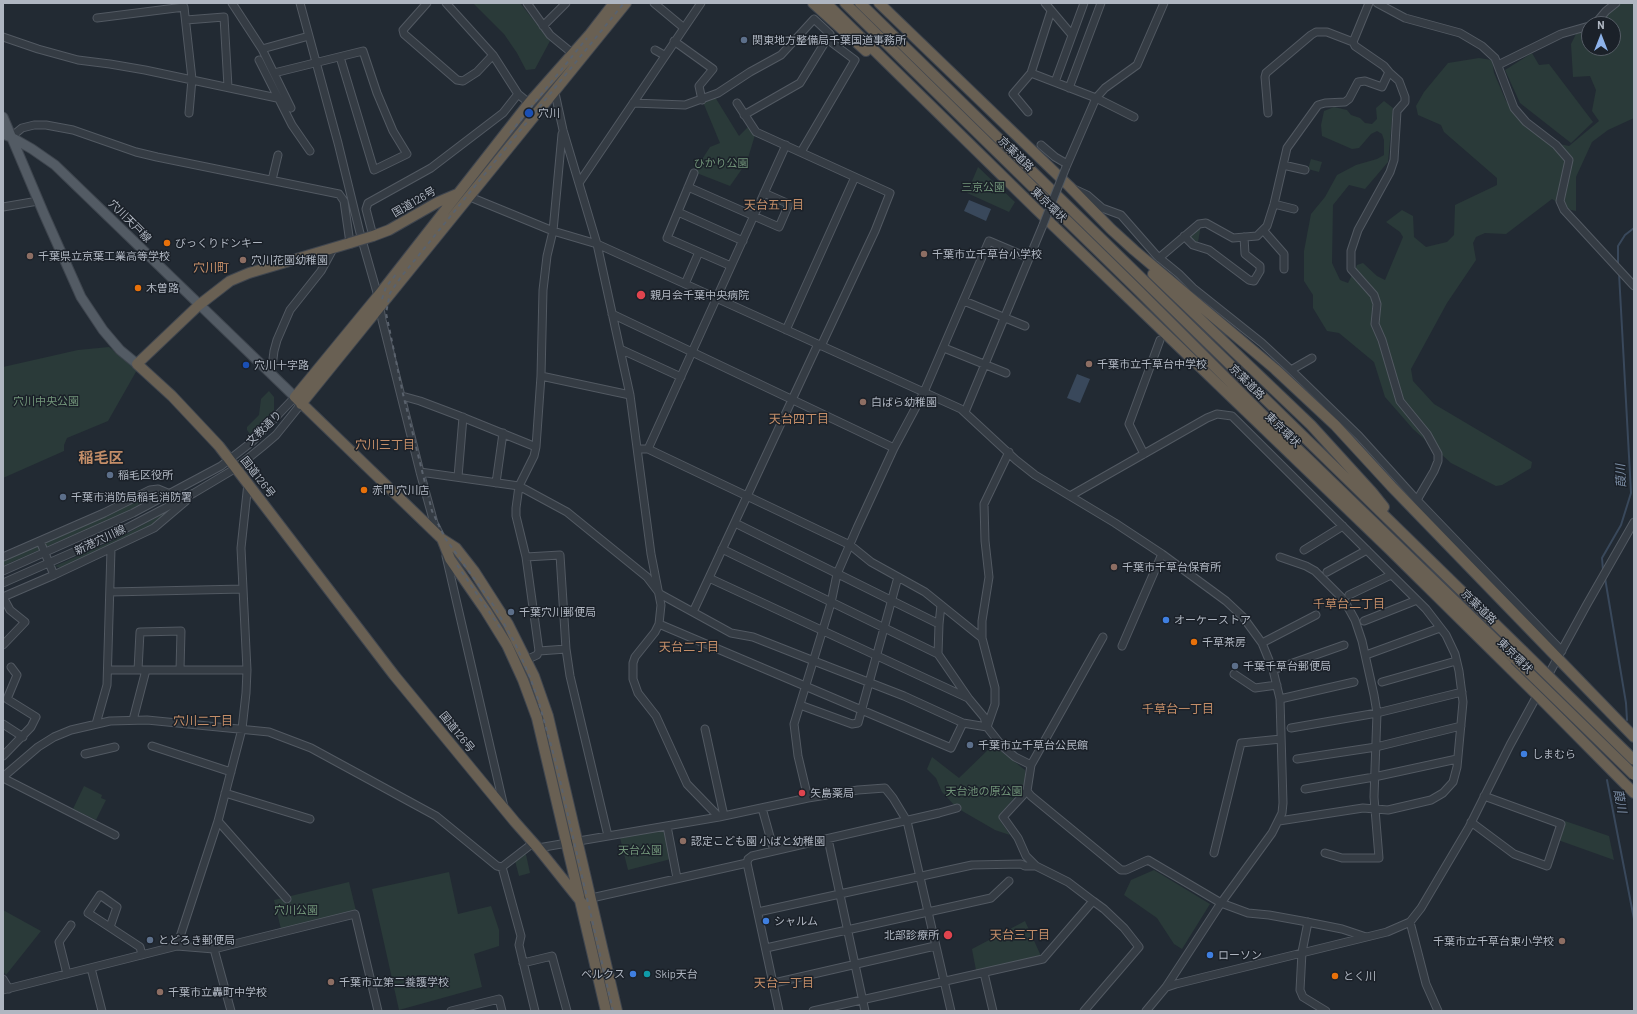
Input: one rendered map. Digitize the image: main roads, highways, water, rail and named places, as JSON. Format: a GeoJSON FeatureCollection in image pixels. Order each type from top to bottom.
{"type":"FeatureCollection","features":[{"type":"Feature","properties":{"kind":"highway","name":"国道126号"},"geometry":{"type":"LineString","coordinates":[[606,1011],[549,722],[536,683],[508,624],[474,571],[456,548],[442,540],[298,401],[529,103],[590,34],[614,3]]}},
{"type":"Feature","properties":{"kind":"highway"},"geometry":{"type":"LineString","coordinates":[[298,401],[380,306],[470,197],[626,3]]}},
{"type":"Feature","properties":{"kind":"highway"},"geometry":{"type":"LineString","coordinates":[[813,3],[877,61],[888,64]]}},
{"type":"Feature","properties":{"kind":"highway","name":"東京環状"},"geometry":{"type":"LineString","coordinates":[[826,3],[1036,209],[1389,549],[1634,793]]}},
{"type":"Feature","properties":{"kind":"highway","name":"京葉道路"},"geometry":{"type":"LineString","coordinates":[[845,3],[1140,292],[1274,426],[1634,775]]}},
{"type":"Feature","properties":{"kind":"highway","name":"京葉道路"},"geometry":{"type":"LineString","coordinates":[[860,3],[1634,760]]}},
{"type":"Feature","properties":{"kind":"highway"},"geometry":{"type":"LineString","coordinates":[[879,3],[1134,250],[1275,368],[1330,420],[1392,487],[1560,654],[1634,737]]}},
{"type":"Feature","properties":{"kind":"highway"},"geometry":{"type":"LineString","coordinates":[[889,3],[906,29]]}},
{"type":"Feature","properties":{"kind":"highway","name":"国道126号"},"geometry":{"type":"LineString","coordinates":[[457,194],[438,202],[389,230],[333,249],[249,274],[230,282],[199,305],[137,364],[208,432],[248,482],[394,675],[504,809],[585,900],[596,922],[617,1011]]}},
{"type":"Feature","properties":{"kind":"highway"},"geometry":{"type":"LineString","coordinates":[[1090,208],[1095,218],[1311,425],[1372,492],[1401,532]]}},
{"type":"Feature","properties":{"kind":"highway","name":"国道126号"},"geometry":{"type":"LineString","coordinates":[[442,540],[450,559],[498,629],[523,680],[540,730],[572,842]]}},
{"type":"Feature","properties":{"kind":"main road"},"geometry":{"type":"LineString","coordinates":[[3,117],[7,135],[81,297],[103,330],[120,350],[137,364]]}},
{"type":"Feature","properties":{"kind":"main road","name":"穴川天戸線"},"geometry":{"type":"LineString","coordinates":[[7,135],[56,165],[298,401]]}},
{"type":"Feature","properties":{"kind":"water"},"geometry":{"type":"Polygon","coordinates":[[[969,200],[991,209],[986,221],[964,211],[969,200]]]}},
{"type":"Feature","properties":{"kind":"water"},"geometry":{"type":"Polygon","coordinates":[[[1077,374],[1090,379],[1080,403],[1067,398],[1077,374]]]}},
{"type":"Feature","properties":{"kind":"waterway","name":"葭川"},"geometry":{"type":"LineString","coordinates":[[1618,265],[1618,246],[1625,235],[1634,228]]}},
{"type":"Feature","properties":{"kind":"waterway","name":"葭川"},"geometry":{"type":"LineString","coordinates":[[1603,570],[1602,558],[1621,525],[1631,493],[1619,273]]}},
{"type":"Feature","properties":{"kind":"waterway","name":"葭川"},"geometry":{"type":"LineString","coordinates":[[1605,578],[1626,703],[1627,720]]}},
{"type":"Feature","properties":{"kind":"waterway","name":"葭川"},"geometry":{"type":"LineString","coordinates":[[1607,780],[1634,919]]}},
{"type":"Feature","properties":{"kind":"railway"},"geometry":{"type":"LineString","coordinates":[[613,1011],[556,763],[538,699],[515,643],[494,606],[445,538],[432,511],[403,394],[386,313],[390,293],[401,277],[624,3]]}},
{"type":"Feature","properties":{"kind":"railway"},"geometry":{"type":"LineString","coordinates":[[510,133],[587,38]]}},
{"type":"Feature","properties":{"kind":"railway"},"geometry":{"type":"LineString","coordinates":[[382,299],[386,287],[397,273]]}},
{"type":"Feature","properties":{"kind":"railway"},"geometry":{"type":"LineString","coordinates":[[457,565],[501,629]]}},
{"type":"Feature","properties":{"kind":"place","name":"関東地方整備局千葉国道事務所"},"geometry":{"type":"Point","coordinates":[744,40]}},
{"type":"Feature","properties":{"kind":"place","name":"穴川"},"geometry":{"type":"Point","coordinates":[529,113]}},
{"type":"Feature","properties":{"kind":"place","name":"びっくりドンキー"},"geometry":{"type":"Point","coordinates":[167,243]}},
{"type":"Feature","properties":{"kind":"place","name":"千葉市立千草台小学校"},"geometry":{"type":"Point","coordinates":[924,254]}},
{"type":"Feature","properties":{"kind":"place","name":"千葉県立京葉工業高等学校"},"geometry":{"type":"Point","coordinates":[30,256]}},
{"type":"Feature","properties":{"kind":"place","name":"穴川花園幼稚園"},"geometry":{"type":"Point","coordinates":[243,260]}},
{"type":"Feature","properties":{"kind":"place","name":"木曽路"},"geometry":{"type":"Point","coordinates":[138,288]}},
{"type":"Feature","properties":{"kind":"place","name":"親月会千葉中央病院"},"geometry":{"type":"Point","coordinates":[641,295]}},
{"type":"Feature","properties":{"kind":"place","name":"千葉市立千草台中学校"},"geometry":{"type":"Point","coordinates":[1089,364]}},
{"type":"Feature","properties":{"kind":"place","name":"穴川十字路"},"geometry":{"type":"Point","coordinates":[246,365]}},
{"type":"Feature","properties":{"kind":"place","name":"白ばら幼稚園"},"geometry":{"type":"Point","coordinates":[863,402]}},
{"type":"Feature","properties":{"kind":"place","name":"稲毛区役所"},"geometry":{"type":"Point","coordinates":[110,475]}},
{"type":"Feature","properties":{"kind":"place","name":"赤門 穴川店"},"geometry":{"type":"Point","coordinates":[364,490]}},
{"type":"Feature","properties":{"kind":"place","name":"千葉市消防局稲毛消防署"},"geometry":{"type":"Point","coordinates":[63,497]}},
{"type":"Feature","properties":{"kind":"place","name":"千葉市千草台保育所"},"geometry":{"type":"Point","coordinates":[1114,567]}},
{"type":"Feature","properties":{"kind":"place","name":"千葉穴川郵便局"},"geometry":{"type":"Point","coordinates":[511,612]}},
{"type":"Feature","properties":{"kind":"place","name":"オーケーストア"},"geometry":{"type":"Point","coordinates":[1166,620]}},
{"type":"Feature","properties":{"kind":"place","name":"千草茶房"},"geometry":{"type":"Point","coordinates":[1194,642]}},
{"type":"Feature","properties":{"kind":"place","name":"千葉千草台郵便局"},"geometry":{"type":"Point","coordinates":[1235,666]}},
{"type":"Feature","properties":{"kind":"place","name":"千葉市立千草台公民館"},"geometry":{"type":"Point","coordinates":[970,745]}},
{"type":"Feature","properties":{"kind":"place","name":"しまむら"},"geometry":{"type":"Point","coordinates":[1524,754]}},
{"type":"Feature","properties":{"kind":"place","name":"矢島薬局"},"geometry":{"type":"Point","coordinates":[802,793]}},
{"type":"Feature","properties":{"kind":"place","name":"認定こども園 小ばと幼稚園"},"geometry":{"type":"Point","coordinates":[683,841]}},
{"type":"Feature","properties":{"kind":"place","name":"シャルム"},"geometry":{"type":"Point","coordinates":[766,921]}},
{"type":"Feature","properties":{"kind":"place","name":"北部診療所"},"geometry":{"type":"Point","coordinates":[948,935]}},
{"type":"Feature","properties":{"kind":"place","name":"とどろき郵便局"},"geometry":{"type":"Point","coordinates":[150,940]}},
{"type":"Feature","properties":{"kind":"place","name":"千葉市立千草台東小学校"},"geometry":{"type":"Point","coordinates":[1562,941]}},
{"type":"Feature","properties":{"kind":"place","name":"ローソン"},"geometry":{"type":"Point","coordinates":[1210,955]}},
{"type":"Feature","properties":{"kind":"place","name":"ベルクス"},"geometry":{"type":"Point","coordinates":[633,974]}},
{"type":"Feature","properties":{"kind":"place","name":"Skip天台"},"geometry":{"type":"Point","coordinates":[647,974]}},
{"type":"Feature","properties":{"kind":"place","name":"とく川"},"geometry":{"type":"Point","coordinates":[1335,976]}},
{"type":"Feature","properties":{"kind":"place","name":"千葉市立第二養護学校"},"geometry":{"type":"Point","coordinates":[331,982]}},
{"type":"Feature","properties":{"kind":"place","name":"千葉市立轟町中学校"},"geometry":{"type":"Point","coordinates":[160,992]}},
{"type":"Feature","properties":{"kind":"district","name":"天台五丁目"},"geometry":{"type":"Point","coordinates":[774,205]}},
{"type":"Feature","properties":{"kind":"district","name":"穴川町"},"geometry":{"type":"Point","coordinates":[211,268]}},
{"type":"Feature","properties":{"kind":"district","name":"天台四丁目"},"geometry":{"type":"Point","coordinates":[799,419]}},
{"type":"Feature","properties":{"kind":"district","name":"穴川三丁目"},"geometry":{"type":"Point","coordinates":[385,445]}},
{"type":"Feature","properties":{"kind":"district","name":"稲毛区"},"geometry":{"type":"Point","coordinates":[101,458]}},
{"type":"Feature","properties":{"kind":"district","name":"千草台二丁目"},"geometry":{"type":"Point","coordinates":[1349,604]}},
{"type":"Feature","properties":{"kind":"district","name":"天台二丁目"},"geometry":{"type":"Point","coordinates":[689,647]}},
{"type":"Feature","properties":{"kind":"district","name":"千草台一丁目"},"geometry":{"type":"Point","coordinates":[1178,709]}},
{"type":"Feature","properties":{"kind":"district","name":"穴川二丁目"},"geometry":{"type":"Point","coordinates":[203,721]}},
{"type":"Feature","properties":{"kind":"district","name":"天台三丁目"},"geometry":{"type":"Point","coordinates":[1020,935]}},
{"type":"Feature","properties":{"kind":"district","name":"天台一丁目"},"geometry":{"type":"Point","coordinates":[784,983]}},
{"type":"Feature","properties":{"kind":"park label","name":"ひかり公園"},"geometry":{"type":"Point","coordinates":[721,163]}},
{"type":"Feature","properties":{"kind":"park label","name":"三京公園"},"geometry":{"type":"Point","coordinates":[983,187]}},
{"type":"Feature","properties":{"kind":"park label","name":"穴川中央公園"},"geometry":{"type":"Point","coordinates":[46,401]}},
{"type":"Feature","properties":{"kind":"park label","name":"天台池の原公園"},"geometry":{"type":"Point","coordinates":[984,791]}},
{"type":"Feature","properties":{"kind":"park label","name":"天台公園"},"geometry":{"type":"Point","coordinates":[640,850]}},
{"type":"Feature","properties":{"kind":"park label","name":"穴川公園"},"geometry":{"type":"Point","coordinates":[296,910]}}]}
